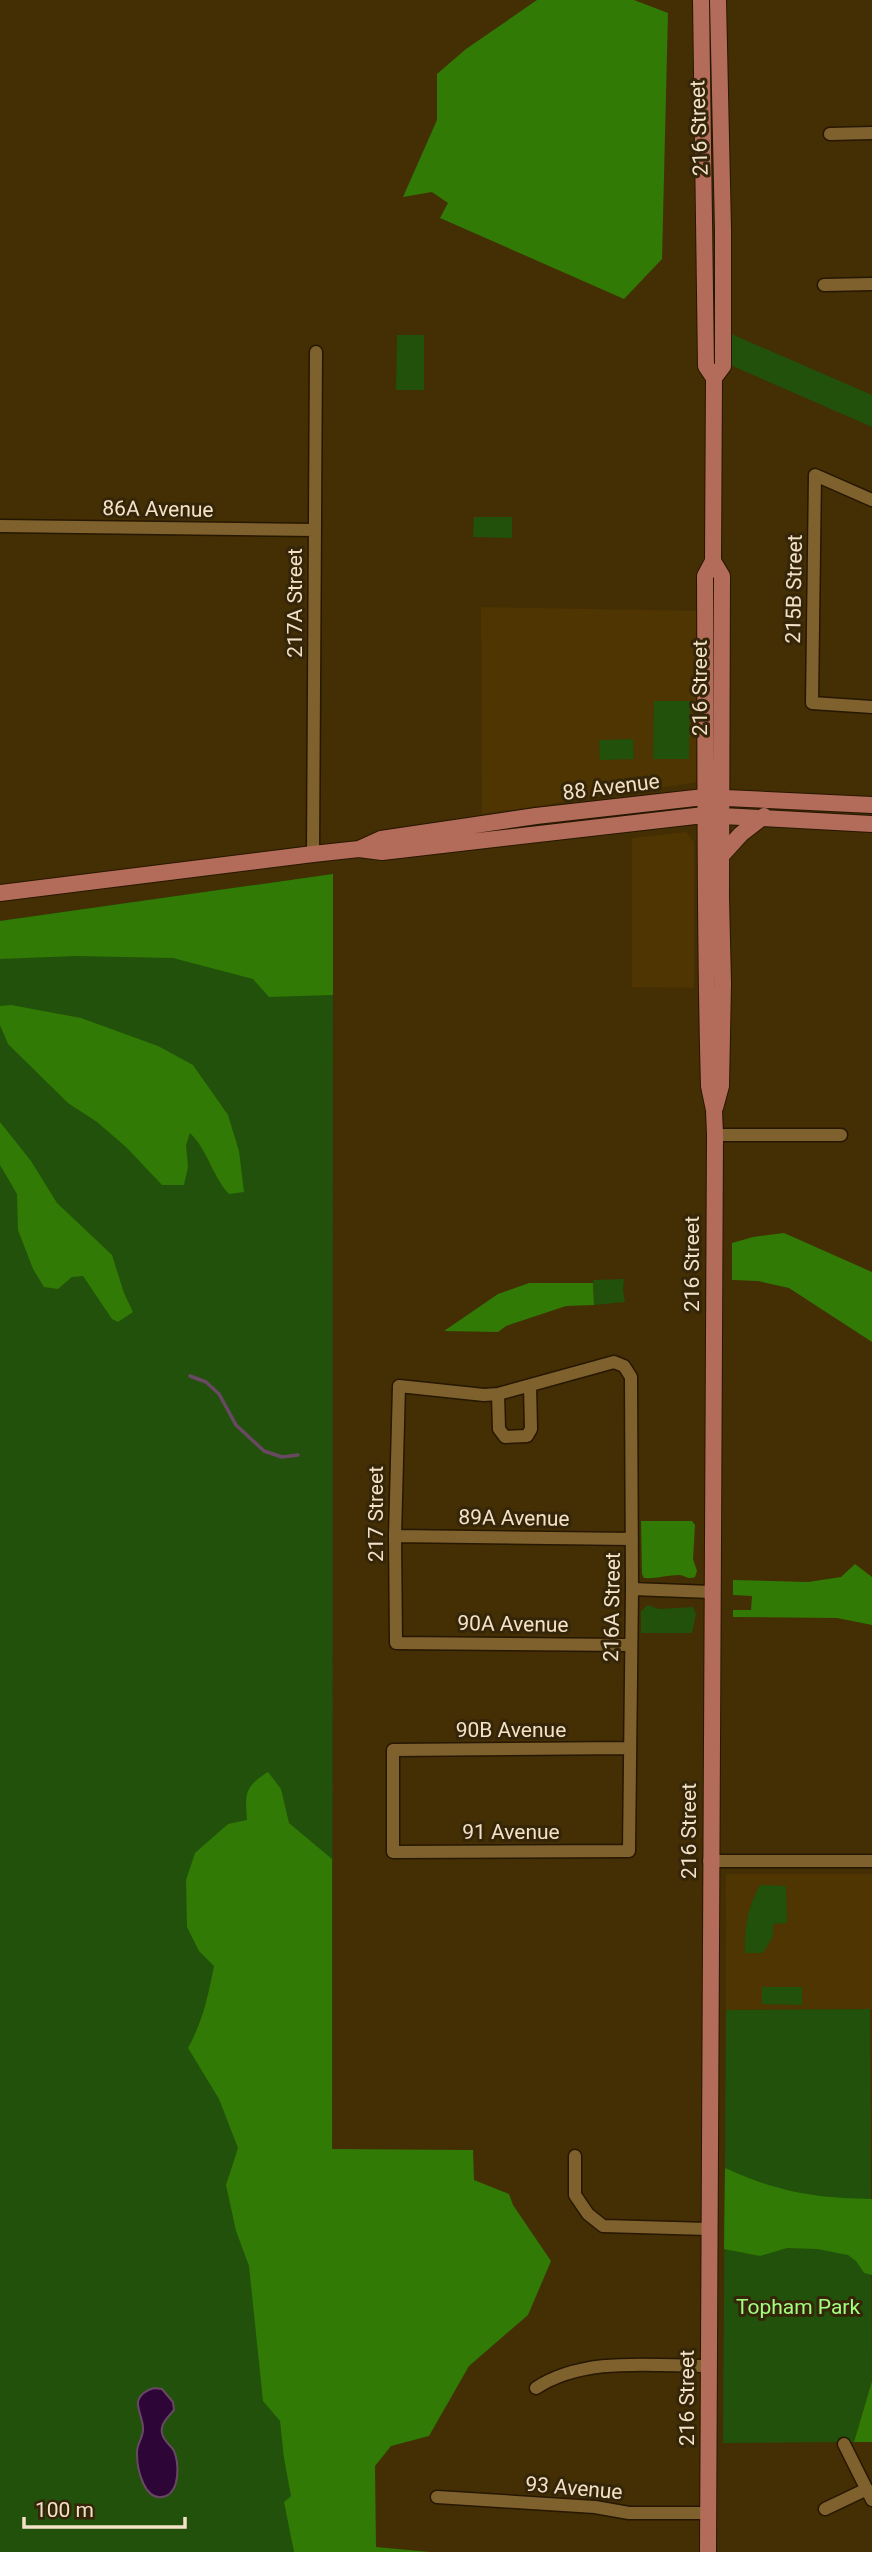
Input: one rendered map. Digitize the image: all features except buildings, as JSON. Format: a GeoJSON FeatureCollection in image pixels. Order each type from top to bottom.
{"type":"FeatureCollection","features":[{"type":"Feature","properties":{"kind":"main road","name":"216 Street"},"geometry":{"type":"LineString","coordinates":[[701,0],[706,366],[714,378],[713,561],[722,576],[712,797],[709,1086],[715,1110],[715,1135],[709,1861],[708,2552]]}},
{"type":"Feature","properties":{"kind":"main road","name":"216 Street"},"geometry":{"type":"LineString","coordinates":[[714,378],[723,366],[718,0]]}},
{"type":"Feature","properties":{"kind":"main road","name":"88 Avenue"},"geometry":{"type":"LineString","coordinates":[[359,849],[380,839],[537,817],[712,797],[872,805]]}},
{"type":"Feature","properties":{"kind":"main road","name":"216 Street"},"geometry":{"type":"LineString","coordinates":[[712,815],[721,856],[721,1086],[715,1110]]}},
{"type":"Feature","properties":{"kind":"main road","name":"88 Avenue"},"geometry":{"type":"LineString","coordinates":[[0,893],[313,854],[359,849],[382,852],[712,815],[872,824]]}},
{"type":"Feature","properties":{"kind":"main road"},"geometry":{"type":"LineString","coordinates":[[721,856],[741,834],[764,817]]}},
{"type":"Feature","properties":{"kind":"street"},"geometry":{"type":"LineString","coordinates":[[830,134],[872,133]]}},
{"type":"Feature","properties":{"kind":"street"},"geometry":{"type":"LineString","coordinates":[[824,285],[872,285]]}},
{"type":"Feature","properties":{"kind":"street","name":"217A Street"},"geometry":{"type":"LineString","coordinates":[[313,854],[316,352]]}},
{"type":"Feature","properties":{"kind":"street","name":"215B Street"},"geometry":{"type":"LineString","coordinates":[[872,500],[815,475],[812,703],[872,707]]}},
{"type":"Feature","properties":{"kind":"street","name":"86A Avenue"},"geometry":{"type":"LineString","coordinates":[[0,526],[315,530]]}},
{"type":"Feature","properties":{"kind":"street"},"geometry":{"type":"LineString","coordinates":[[715,1135],[841,1135]]}},
{"type":"Feature","properties":{"kind":"street","name":"216A Street"},"geometry":{"type":"LineString","coordinates":[[530,1386],[614,1363],[624,1366],[631,1377],[629,1851]]}},
{"type":"Feature","properties":{"kind":"street","name":"217 Street"},"geometry":{"type":"LineString","coordinates":[[396,1643],[395,1536],[399,1386],[484,1395],[498,1394]]}},
{"type":"Feature","properties":{"kind":"street"},"geometry":{"type":"LineString","coordinates":[[530,1386],[531,1429],[527,1436],[505,1437],[499,1429],[498,1394],[530,1386]]}},
{"type":"Feature","properties":{"kind":"street","name":"89A Avenue"},"geometry":{"type":"LineString","coordinates":[[395,1536],[632,1539]]}},
{"type":"Feature","properties":{"kind":"street"},"geometry":{"type":"LineString","coordinates":[[632,1589],[711,1592]]}},
{"type":"Feature","properties":{"kind":"street","name":"90A Avenue"},"geometry":{"type":"LineString","coordinates":[[396,1643],[630,1645]]}},
{"type":"Feature","properties":{"kind":"street","name":"90B Avenue"},"geometry":{"type":"LineString","coordinates":[[393,1852],[393,1750],[629,1748]]}},
{"type":"Feature","properties":{"kind":"street","name":"91 Avenue"},"geometry":{"type":"LineString","coordinates":[[393,1852],[629,1851]]}},
{"type":"Feature","properties":{"kind":"street"},"geometry":{"type":"LineString","coordinates":[[709,1861],[872,1861]]}},
{"type":"Feature","properties":{"kind":"street"},"geometry":{"type":"LineString","coordinates":[[575,2156],[575,2195],[588,2214],[603,2226],[708,2229]]}},
{"type":"Feature","properties":{"kind":"street"},"geometry":{"type":"LineString","coordinates":[[537,2388],[552,2378],[590,2367],[708,2366]]}},
{"type":"Feature","properties":{"kind":"street"},"geometry":{"type":"LineString","coordinates":[[825,2509],[870,2494],[844,2444]]}},
{"type":"Feature","properties":{"kind":"street","name":"93 Avenue"},"geometry":{"type":"LineString","coordinates":[[437,2497],[595,2507],[629,2513],[708,2514]]}},
{"type":"Feature","properties":{"kind":"shaded area"},"geometry":{"type":"Polygon","coordinates":[[[481,607],[701,611],[698,782],[482,814],[481,607]]]}},
{"type":"Feature","properties":{"kind":"shaded area"},"geometry":{"type":"Polygon","coordinates":[[[686,832],[694,842],[694,988],[632,987],[632,838],[686,832]]]}},
{"type":"Feature","properties":{"kind":"shaded area"},"geometry":{"type":"Polygon","coordinates":[[[726,1874],[872,1874],[872,2009],[726,2010],[726,1874]]]}},
{"type":"Feature","properties":{"kind":"shaded area"},"geometry":{"type":"Polygon","coordinates":[[[154,2388],[162,2389],[173,2402],[174,2410],[162,2430],[177,2462],[174,2488],[166,2496],[158,2497],[152,2495],[143,2483],[137,2454],[143,2431],[138,2401],[140,2396],[154,2388]]]}},
{"type":"Feature","properties":{"kind":"green space"},"geometry":{"type":"Polygon","coordinates":[[[537,0],[634,0],[668,13],[662,259],[624,299],[440,218],[448,203],[432,192],[403,197],[437,120],[437,74],[466,49],[537,0]]]}},
{"type":"Feature","properties":{"kind":"green space"},"geometry":{"type":"Polygon","coordinates":[[[729,333],[872,395],[872,427],[728,364],[729,333]]]}},
{"type":"Feature","properties":{"kind":"green space"},"geometry":{"type":"Polygon","coordinates":[[[397,335],[424,335],[424,390],[396,390],[397,335]]]}},
{"type":"Feature","properties":{"kind":"green space"},"geometry":{"type":"Polygon","coordinates":[[[474,517],[512,517],[512,538],[473,537],[474,517]]]}},
{"type":"Feature","properties":{"kind":"green space"},"geometry":{"type":"Polygon","coordinates":[[[654,701],[690,701],[689,759],[653,759],[654,701]]]}},
{"type":"Feature","properties":{"kind":"green space"},"geometry":{"type":"Polygon","coordinates":[[[633,739],[634,759],[600,760],[599,740],[633,739]]]}},
{"type":"Feature","properties":{"kind":"green space"},"geometry":{"type":"Polygon","coordinates":[[[333,874],[332,2552],[0,2552],[0,921],[333,874]]]}},
{"type":"Feature","properties":{"kind":"green space"},"geometry":{"type":"Polygon","coordinates":[[[333,874],[333,995],[269,997],[253,979],[173,958],[76,956],[0,959],[0,921],[333,874]]]}},
{"type":"Feature","properties":{"kind":"green space"},"geometry":{"type":"Polygon","coordinates":[[[11,1005],[81,1018],[158,1046],[193,1065],[228,1115],[239,1151],[244,1192],[229,1194],[190,1133],[186,1145],[188,1167],[184,1185],[162,1185],[126,1147],[97,1122],[68,1103],[8,1044],[0,1025],[0,1006],[11,1005]]]}},
{"type":"Feature","properties":{"kind":"green space"},"geometry":{"type":"Polygon","coordinates":[[[0,1122],[31,1161],[57,1203],[112,1255],[133,1312],[118,1322],[112,1319],[83,1276],[72,1277],[58,1289],[44,1287],[33,1269],[18,1230],[17,1194],[0,1165],[0,1122]]]}},
{"type":"Feature","properties":{"kind":"green space"},"geometry":{"type":"Polygon","coordinates":[[[784,1233],[872,1272],[872,1342],[789,1288],[758,1281],[732,1280],[732,1243],[784,1233]]]}},
{"type":"Feature","properties":{"kind":"green space"},"geometry":{"type":"Polygon","coordinates":[[[624,1279],[625,1302],[594,1305],[593,1280],[624,1279]]]}},
{"type":"Feature","properties":{"kind":"green space"},"geometry":{"type":"Polygon","coordinates":[[[529,1283],[593,1283],[594,1305],[566,1306],[506,1326],[498,1332],[444,1331],[498,1294],[529,1283]]]}},
{"type":"Feature","properties":{"kind":"green space"},"geometry":{"type":"Polygon","coordinates":[[[641,1521],[692,1521],[695,1525],[695,1577],[679,1575],[644,1578],[641,1521]]]}},
{"type":"Feature","properties":{"kind":"green space"},"geometry":{"type":"Polygon","coordinates":[[[855,1564],[872,1577],[872,1625],[837,1618],[733,1617],[733,1610],[751,1610],[752,1596],[733,1595],[733,1580],[808,1582],[841,1577],[855,1564]]]}},
{"type":"Feature","properties":{"kind":"green space"},"geometry":{"type":"Polygon","coordinates":[[[648,1605],[659,1609],[693,1607],[696,1614],[692,1633],[641,1633],[641,1611],[648,1605]]]}},
{"type":"Feature","properties":{"kind":"green space"},"geometry":{"type":"Polygon","coordinates":[[[268,1772],[281,1789],[289,1823],[332,1859],[332,2149],[473,2150],[474,2180],[509,2194],[513,2205],[551,2261],[528,2315],[469,2366],[429,2436],[391,2446],[375,2466],[376,2547],[430,2552],[294,2552],[284,2502],[291,2496],[280,2421],[263,2401],[249,2266],[236,2231],[226,2185],[238,2148],[219,2099],[188,2048],[201,2018],[214,1966],[199,1951],[187,1927],[186,1880],[195,1853],[228,1824],[247,1820],[246,1804],[250,1787],[268,1772]]]}},
{"type":"Feature","properties":{"kind":"green space"},"geometry":{"type":"Polygon","coordinates":[[[760,1885],[786,1886],[787,1923],[773,1924],[773,1936],[763,1953],[745,1953],[748,1918],[760,1885]]]}},
{"type":"Feature","properties":{"kind":"green space"},"geometry":{"type":"Polygon","coordinates":[[[762,1987],[802,1987],[802,2005],[762,2004],[762,1987]]]}},
{"type":"Feature","properties":{"kind":"green space","name":"Topham Park"},"geometry":{"type":"Polygon","coordinates":[[[870,2006],[872,2381],[854,2442],[723,2443],[726,2010],[870,2009],[870,2006]]]}},
{"type":"Feature","properties":{"kind":"green space"},"geometry":{"type":"Polygon","coordinates":[[[725,2168],[762,2183],[797,2192],[872,2199],[872,2275],[864,2273],[848,2255],[817,2249],[787,2248],[760,2256],[724,2249],[725,2168]]]}},
{"type":"Feature","properties":{"kind":"green space"},"geometry":{"type":"Polygon","coordinates":[[[872,2381],[872,2442],[854,2442],[872,2381]]]}},
{"type":"Feature","properties":{"kind":"waterway"},"geometry":{"type":"LineString","coordinates":[[190,1376],[206,1382],[219,1394],[236,1425],[264,1451],[282,1457],[298,1455]]}}]}
